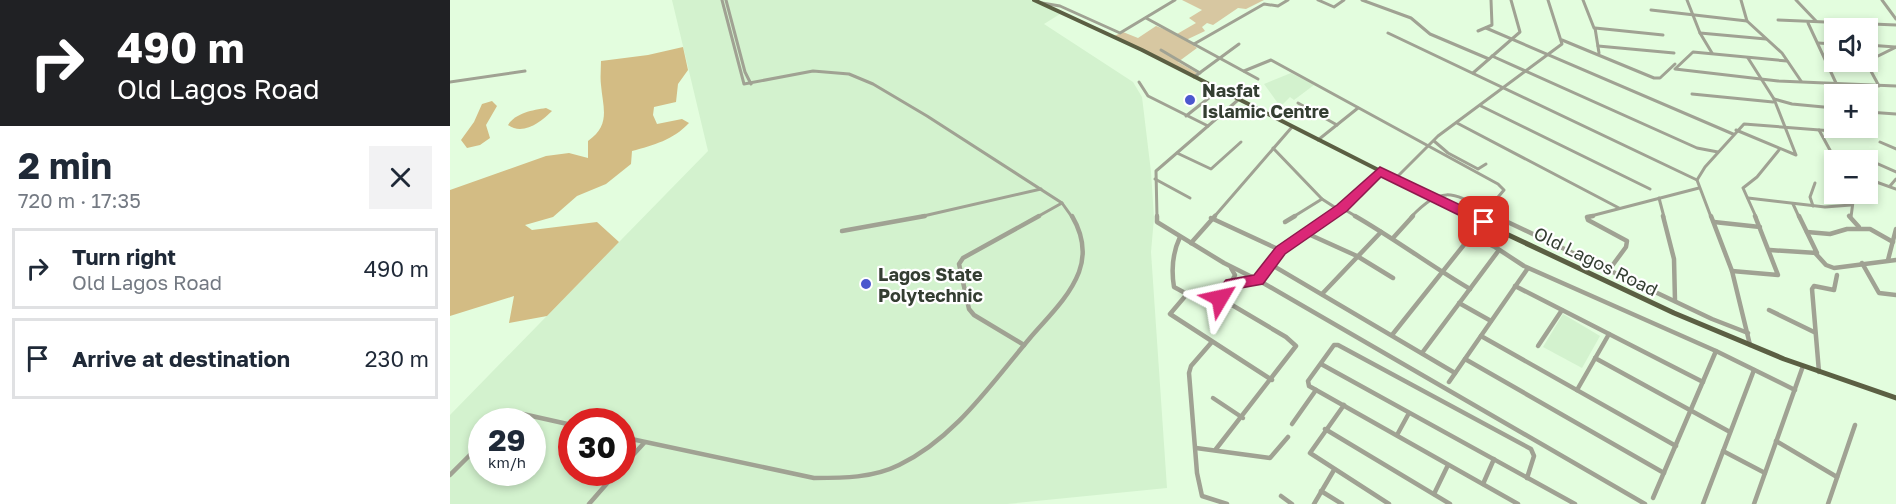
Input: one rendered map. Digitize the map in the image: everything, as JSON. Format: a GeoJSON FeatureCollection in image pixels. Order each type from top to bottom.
{"type":"FeatureCollection","features":[{"type":"Feature","properties":{"kind":"main road","name":"Old Lagos Road"},"geometry":{"type":"LineString","coordinates":[[1037,1],[1639,297],[1750,346],[1896,398]]}},
{"type":"Feature","properties":{"kind":"street"},"geometry":{"type":"LineString","coordinates":[[636,440],[814,478],[839,480],[876,475],[918,456],[935,444],[968,412],[1077,280],[1082,265],[1081,232],[1072,214],[1062,203],[904,102],[849,74],[813,71],[744,84],[724,0]]}},
{"type":"Feature","properties":{"kind":"street"},"geometry":{"type":"LineString","coordinates":[[1037,1],[1060,6],[1120,33],[1175,0]]}},
{"type":"Feature","properties":{"kind":"street"},"geometry":{"type":"LineString","coordinates":[[1194,44],[1264,4],[1278,6],[1288,0]]}},
{"type":"Feature","properties":{"kind":"street"},"geometry":{"type":"LineString","coordinates":[[1318,0],[1334,7],[1344,0]]}},
{"type":"Feature","properties":{"kind":"street"},"geometry":{"type":"LineString","coordinates":[[1362,0],[1411,18],[1430,34],[1526,72],[1690,146],[1718,152]]}},
{"type":"Feature","properties":{"kind":"street"},"geometry":{"type":"LineString","coordinates":[[1478,31],[1492,23],[1491,0]]}},
{"type":"Feature","properties":{"kind":"street"},"geometry":{"type":"LineString","coordinates":[[1473,73],[1520,30],[1510,0]]}},
{"type":"Feature","properties":{"kind":"street"},"geometry":{"type":"LineString","coordinates":[[1395,178],[1456,123],[1562,44],[1548,0]]}},
{"type":"Feature","properties":{"kind":"street"},"geometry":{"type":"LineString","coordinates":[[1583,0],[1594,28],[1599,54]]}},
{"type":"Feature","properties":{"kind":"street"},"geometry":{"type":"LineString","coordinates":[[1687,0],[1700,33],[1712,54]]}},
{"type":"Feature","properties":{"kind":"street"},"geometry":{"type":"LineString","coordinates":[[1741,0],[1747,21],[1782,53],[1801,82]]}},
{"type":"Feature","properties":{"kind":"street"},"geometry":{"type":"LineString","coordinates":[[1796,0],[1816,21]]}},
{"type":"Feature","properties":{"kind":"street"},"geometry":{"type":"LineString","coordinates":[[1882,0],[1896,20]]}},
{"type":"Feature","properties":{"kind":"street"},"geometry":{"type":"LineString","coordinates":[[1651,10],[1747,21]]}},
{"type":"Feature","properties":{"kind":"street"},"geometry":{"type":"LineString","coordinates":[[1146,18],[1258,79]]}},
{"type":"Feature","properties":{"kind":"street"},"geometry":{"type":"LineString","coordinates":[[1778,20],[1896,25]]}},
{"type":"Feature","properties":{"kind":"street"},"geometry":{"type":"LineString","coordinates":[[1808,23],[1836,83]]}},
{"type":"Feature","properties":{"kind":"street"},"geometry":{"type":"LineString","coordinates":[[1486,28],[1546,55],[1779,150],[1797,154],[1773,100],[1748,57]]}},
{"type":"Feature","properties":{"kind":"street"},"geometry":{"type":"LineString","coordinates":[[1594,28],[1663,35]]}},
{"type":"Feature","properties":{"kind":"street"},"geometry":{"type":"LineString","coordinates":[[1388,33],[1697,180]]}},
{"type":"Feature","properties":{"kind":"street"},"geometry":{"type":"LineString","coordinates":[[1700,33],[1767,39]]}},
{"type":"Feature","properties":{"kind":"street"},"geometry":{"type":"LineString","coordinates":[[1562,39],[1658,79],[1675,64]]}},
{"type":"Feature","properties":{"kind":"street"},"geometry":{"type":"LineString","coordinates":[[1818,43],[1824,43]]}},
{"type":"Feature","properties":{"kind":"street"},"geometry":{"type":"LineString","coordinates":[[1194,78],[1239,44]]}},
{"type":"Feature","properties":{"kind":"street"},"geometry":{"type":"LineString","coordinates":[[1598,46],[1674,53]]}},
{"type":"Feature","properties":{"kind":"street"},"geometry":{"type":"LineString","coordinates":[[1878,46],[1896,47]]}},
{"type":"Feature","properties":{"kind":"street"},"geometry":{"type":"LineString","coordinates":[[1878,56],[1896,47]]}},
{"type":"Feature","properties":{"kind":"street"},"geometry":{"type":"LineString","coordinates":[[1161,50],[1201,73]]}},
{"type":"Feature","properties":{"kind":"street"},"geometry":{"type":"LineString","coordinates":[[1787,61],[1692,52],[1675,69],[1759,79],[1879,87],[1896,86]]}},
{"type":"Feature","properties":{"kind":"street"},"geometry":{"type":"LineString","coordinates":[[1244,71],[1266,60],[1271,60],[1503,188],[1503,192],[1488,211]]}},
{"type":"Feature","properties":{"kind":"street"},"geometry":{"type":"LineString","coordinates":[[450,82],[525,71]]}},
{"type":"Feature","properties":{"kind":"street"},"geometry":{"type":"LineString","coordinates":[[1872,72],[1879,87]]}},
{"type":"Feature","properties":{"kind":"street"},"geometry":{"type":"LineString","coordinates":[[1139,82],[1146,95],[1208,126]]}},
{"type":"Feature","properties":{"kind":"street"},"geometry":{"type":"LineString","coordinates":[[1186,116],[1219,90]]}},
{"type":"Feature","properties":{"kind":"street"},"geometry":{"type":"LineString","coordinates":[[1692,94],[1773,100],[1824,107]]}},
{"type":"Feature","properties":{"kind":"street"},"geometry":{"type":"LineString","coordinates":[[1238,100],[1156,171],[1157,222],[1230,267],[1256,279],[1645,504]]}},
{"type":"Feature","properties":{"kind":"street"},"geometry":{"type":"LineString","coordinates":[[1298,103],[1337,125]]}},
{"type":"Feature","properties":{"kind":"street"},"geometry":{"type":"LineString","coordinates":[[1481,106],[1650,189]]}},
{"type":"Feature","properties":{"kind":"street"},"geometry":{"type":"LineString","coordinates":[[1318,140],[1358,108]]}},
{"type":"Feature","properties":{"kind":"street"},"geometry":{"type":"LineString","coordinates":[[1878,113],[1896,114]]}},
{"type":"Feature","properties":{"kind":"street"},"geometry":{"type":"LineString","coordinates":[[1456,123],[1619,208]]}},
{"type":"Feature","properties":{"kind":"street"},"geometry":{"type":"LineString","coordinates":[[1697,180],[1735,132],[1746,123],[1824,130]]}},
{"type":"Feature","properties":{"kind":"street"},"geometry":{"type":"LineString","coordinates":[[1191,243],[1292,127]]}},
{"type":"Feature","properties":{"kind":"street"},"geometry":{"type":"LineString","coordinates":[[1819,130],[1830,150]]}},
{"type":"Feature","properties":{"kind":"street"},"geometry":{"type":"LineString","coordinates":[[1434,141],[1448,153],[1478,169],[1486,164]]}},
{"type":"Feature","properties":{"kind":"street"},"geometry":{"type":"LineString","coordinates":[[1177,153],[1211,169],[1241,142]]}},
{"type":"Feature","properties":{"kind":"street"},"geometry":{"type":"LineString","coordinates":[[1880,142],[1896,149]]}},
{"type":"Feature","properties":{"kind":"street"},"geometry":{"type":"LineString","coordinates":[[1273,148],[1322,200],[1393,238],[1441,272],[1470,289]]}},
{"type":"Feature","properties":{"kind":"street"},"geometry":{"type":"LineString","coordinates":[[1732,271],[1778,275],[1770,250],[1743,188],[1757,177],[1779,150]]}},
{"type":"Feature","properties":{"kind":"street"},"geometry":{"type":"LineString","coordinates":[[1878,164],[1896,172]]}},
{"type":"Feature","properties":{"kind":"street"},"geometry":{"type":"LineString","coordinates":[[1231,284],[1256,279],[1280,250],[1341,209],[1380,171]]}},
{"type":"Feature","properties":{"kind":"street"},"geometry":{"type":"LineString","coordinates":[[1890,186],[1896,178]]}},
{"type":"Feature","properties":{"kind":"street"},"geometry":{"type":"LineString","coordinates":[[1155,179],[1190,198]]}},
{"type":"Feature","properties":{"kind":"street"},"geometry":{"type":"LineString","coordinates":[[1697,180],[1732,271],[1750,346]]}},
{"type":"Feature","properties":{"kind":"street"},"geometry":{"type":"LineString","coordinates":[[1878,182],[1896,189]]}},
{"type":"Feature","properties":{"kind":"street"},"geometry":{"type":"LineString","coordinates":[[1814,206],[1810,197],[1815,183]]}},
{"type":"Feature","properties":{"kind":"street"},"geometry":{"type":"LineString","coordinates":[[1610,270],[1627,242],[1587,218],[1699,188]]}},
{"type":"Feature","properties":{"kind":"street"},"geometry":{"type":"LineString","coordinates":[[842,231],[910,219],[1042,189]]}},
{"type":"Feature","properties":{"kind":"street"},"geometry":{"type":"LineString","coordinates":[[1393,238],[1424,205],[1445,193],[1453,194],[1675,301],[1748,333]]}},
{"type":"Feature","properties":{"kind":"street"},"geometry":{"type":"LineString","coordinates":[[1659,198],[1674,259],[1675,301]]}},
{"type":"Feature","properties":{"kind":"street"},"geometry":{"type":"LineString","coordinates":[[1747,198],[1814,206],[1851,205],[1850,217],[1860,228]]}},
{"type":"Feature","properties":{"kind":"street"},"geometry":{"type":"LineString","coordinates":[[1285,222],[1322,200]]}},
{"type":"Feature","properties":{"kind":"street"},"geometry":{"type":"LineString","coordinates":[[1024,345],[974,315],[969,309],[959,264],[963,258],[1062,203]]}},
{"type":"Feature","properties":{"kind":"street"},"geometry":{"type":"LineString","coordinates":[[1793,204],[1816,254],[1826,266],[1834,268],[1896,260]]}},
{"type":"Feature","properties":{"kind":"street"},"geometry":{"type":"LineString","coordinates":[[1211,218],[1280,250]]}},
{"type":"Feature","properties":{"kind":"street"},"geometry":{"type":"LineString","coordinates":[[1714,222],[1760,227]]}},
{"type":"Feature","properties":{"kind":"street"},"geometry":{"type":"LineString","coordinates":[[1806,232],[1830,234],[1860,228],[1872,229],[1893,242]]}},
{"type":"Feature","properties":{"kind":"street"},"geometry":{"type":"LineString","coordinates":[[1888,260],[1896,229]]}},
{"type":"Feature","properties":{"kind":"street"},"geometry":{"type":"LineString","coordinates":[[1322,294],[1381,232]]}},
{"type":"Feature","properties":{"kind":"street"},"geometry":{"type":"LineString","coordinates":[[1306,233],[1357,256],[1393,278]]}},
{"type":"Feature","properties":{"kind":"street"},"geometry":{"type":"LineString","coordinates":[[1392,335],[1471,236],[1528,268],[1716,351],[1795,390]]}},
{"type":"Feature","properties":{"kind":"street"},"geometry":{"type":"LineString","coordinates":[[1180,237],[1173,253],[1171,268],[1174,287],[1187,294],[1170,315],[1272,380]]}},
{"type":"Feature","properties":{"kind":"street"},"geometry":{"type":"LineString","coordinates":[[1422,353],[1499,250]]}},
{"type":"Feature","properties":{"kind":"street"},"geometry":{"type":"LineString","coordinates":[[1770,250],[1816,254]]}},
{"type":"Feature","properties":{"kind":"street"},"geometry":{"type":"LineString","coordinates":[[1862,263],[1879,293],[1896,295]]}},
{"type":"Feature","properties":{"kind":"street"},"geometry":{"type":"LineString","coordinates":[[1270,264],[1455,373]]}},
{"type":"Feature","properties":{"kind":"street"},"geometry":{"type":"LineString","coordinates":[[1220,298],[1235,275],[1230,267]]}},
{"type":"Feature","properties":{"kind":"street"},"geometry":{"type":"LineString","coordinates":[[1449,382],[1528,268]]}},
{"type":"Feature","properties":{"kind":"street"},"geometry":{"type":"LineString","coordinates":[[1819,372],[1814,332],[1813,288],[1834,290],[1837,274]]}},
{"type":"Feature","properties":{"kind":"street"},"geometry":{"type":"LineString","coordinates":[[1515,286],[1703,382]]}},
{"type":"Feature","properties":{"kind":"street"},"geometry":{"type":"LineString","coordinates":[[1210,292],[1295,344],[1296,349],[1216,449]]}},
{"type":"Feature","properties":{"kind":"street"},"geometry":{"type":"LineString","coordinates":[[1460,303],[1491,321]]}},
{"type":"Feature","properties":{"kind":"street"},"geometry":{"type":"LineString","coordinates":[[1538,346],[1562,310]]}},
{"type":"Feature","properties":{"kind":"street"},"geometry":{"type":"LineString","coordinates":[[1769,310],[1814,332]]}},
{"type":"Feature","properties":{"kind":"street"},"geometry":{"type":"LineString","coordinates":[[1577,390],[1609,334]]}},
{"type":"Feature","properties":{"kind":"street"},"geometry":{"type":"LineString","coordinates":[[1481,336],[1676,446]]}},
{"type":"Feature","properties":{"kind":"street"},"geometry":{"type":"LineString","coordinates":[[1212,343],[1191,366],[1189,373],[1202,496],[1227,504]]}},
{"type":"Feature","properties":{"kind":"street"},"geometry":{"type":"LineString","coordinates":[[1518,504],[1307,384],[1336,344],[1511,438],[1534,453],[1527,478]]}},
{"type":"Feature","properties":{"kind":"street"},"geometry":{"type":"LineString","coordinates":[[1653,498],[1716,351]]}},
{"type":"Feature","properties":{"kind":"street"},"geometry":{"type":"LineString","coordinates":[[1595,358],[1730,432]]}},
{"type":"Feature","properties":{"kind":"street"},"geometry":{"type":"LineString","coordinates":[[1465,359],[1664,473]]}},
{"type":"Feature","properties":{"kind":"street"},"geometry":{"type":"LineString","coordinates":[[1321,364],[1575,504]]}},
{"type":"Feature","properties":{"kind":"street"},"geometry":{"type":"LineString","coordinates":[[1754,504],[1803,366]]}},
{"type":"Feature","properties":{"kind":"street"},"geometry":{"type":"LineString","coordinates":[[1703,504],[1754,370]]}},
{"type":"Feature","properties":{"kind":"street"},"geometry":{"type":"LineString","coordinates":[[1292,424],[1316,390]]}},
{"type":"Feature","properties":{"kind":"street"},"geometry":{"type":"LineString","coordinates":[[1213,398],[1243,418]]}},
{"type":"Feature","properties":{"kind":"street"},"geometry":{"type":"LineString","coordinates":[[1344,405],[1310,453],[1389,504]]}},
{"type":"Feature","properties":{"kind":"street"},"geometry":{"type":"LineString","coordinates":[[1397,435],[1409,413]]}},
{"type":"Feature","properties":{"kind":"street"},"geometry":{"type":"LineString","coordinates":[[1828,504],[1855,425]]}},
{"type":"Feature","properties":{"kind":"street"},"geometry":{"type":"LineString","coordinates":[[1325,429],[1450,504]]}},
{"type":"Feature","properties":{"kind":"street"},"geometry":{"type":"LineString","coordinates":[[1196,448],[1270,458],[1288,438]]}},
{"type":"Feature","properties":{"kind":"street"},"geometry":{"type":"LineString","coordinates":[[1776,441],[1837,477]]}},
{"type":"Feature","properties":{"kind":"street"},"geometry":{"type":"LineString","coordinates":[[636,451],[644,442]]}},
{"type":"Feature","properties":{"kind":"street"},"geometry":{"type":"LineString","coordinates":[[1723,451],[1765,473]]}},
{"type":"Feature","properties":{"kind":"street"},"geometry":{"type":"LineString","coordinates":[[450,475],[468,457]]}},
{"type":"Feature","properties":{"kind":"street"},"geometry":{"type":"LineString","coordinates":[[1483,484],[1494,459]]}},
{"type":"Feature","properties":{"kind":"street"},"geometry":{"type":"LineString","coordinates":[[1434,494],[1448,465]]}},
{"type":"Feature","properties":{"kind":"street"},"geometry":{"type":"LineString","coordinates":[[1314,504],[1334,470]]}},
{"type":"Feature","properties":{"kind":"street"},"geometry":{"type":"LineString","coordinates":[[589,504],[605,486]]}},
{"type":"Feature","properties":{"kind":"street"},"geometry":{"type":"LineString","coordinates":[[1322,491],[1342,504]]}},
{"type":"Feature","properties":{"kind":"street"},"geometry":{"type":"LineString","coordinates":[[1281,496],[1292,504]]}},
{"type":"Feature","properties":{"kind":"shaded area","name":"Lagos State Polytechnic"},"geometry":{"type":"Polygon","coordinates":[[[672,0],[1031,0],[1060,14],[1044,24],[1133,82],[1142,97],[1154,218],[1151,252],[1167,488],[1007,504],[450,504],[450,415],[708,151],[672,0]]]}},
{"type":"Feature","properties":{"kind":"shaded area"},"geometry":{"type":"Polygon","coordinates":[[[1182,0],[1264,0],[1246,9],[1238,8],[1213,25],[1207,23],[1202,27],[1205,31],[1186,40],[1197,48],[1178,62],[1199,74],[1198,78],[1114,36],[1123,32],[1138,38],[1156,26],[1177,34],[1196,23],[1189,18],[1202,10],[1182,0]]]}},
{"type":"Feature","properties":{"kind":"shaded area"},"geometry":{"type":"Polygon","coordinates":[[[683,47],[688,70],[678,84],[676,102],[654,107],[653,115],[657,124],[682,119],[689,123],[670,138],[632,151],[631,164],[606,184],[577,196],[553,217],[525,225],[532,230],[597,222],[619,242],[547,316],[509,323],[514,296],[450,316],[450,190],[546,156],[569,153],[588,158],[588,141],[600,129],[604,116],[601,61],[648,55],[683,47]]]}},
{"type":"Feature","properties":{"kind":"shaded area"},"geometry":{"type":"Polygon","coordinates":[[[1291,73],[1314,85],[1294,100],[1290,97],[1280,107],[1275,104],[1277,102],[1264,84],[1291,73]]]}},
{"type":"Feature","properties":{"kind":"shaded area"},"geometry":{"type":"Polygon","coordinates":[[[492,101],[497,106],[486,125],[490,138],[480,145],[467,148],[461,140],[474,122],[482,104],[492,101]]]}},
{"type":"Feature","properties":{"kind":"shaded area"},"geometry":{"type":"Polygon","coordinates":[[[546,108],[552,111],[532,126],[520,129],[508,125],[520,115],[546,108]]]}},
{"type":"Feature","properties":{"kind":"shaded area"},"geometry":{"type":"Polygon","coordinates":[[[1563,314],[1600,336],[1582,368],[1543,347],[1563,314]]]}},
{"type":"Feature","properties":{"kind":"place","name":"Nasfat Islamic Centre"},"geometry":{"type":"Point","coordinates":[1190,100]}},
{"type":"Feature","properties":{"kind":"place","name":"Lagos State Polytechnic"},"geometry":{"type":"Point","coordinates":[866,284]}},
{"type":"Feature","properties":{"kind":"route"},"geometry":{"type":"LineString","coordinates":[[1220,298],[1231,284],[1258,280],[1280,250],[1342,208],[1380,171],[1484,222]]}}]}
